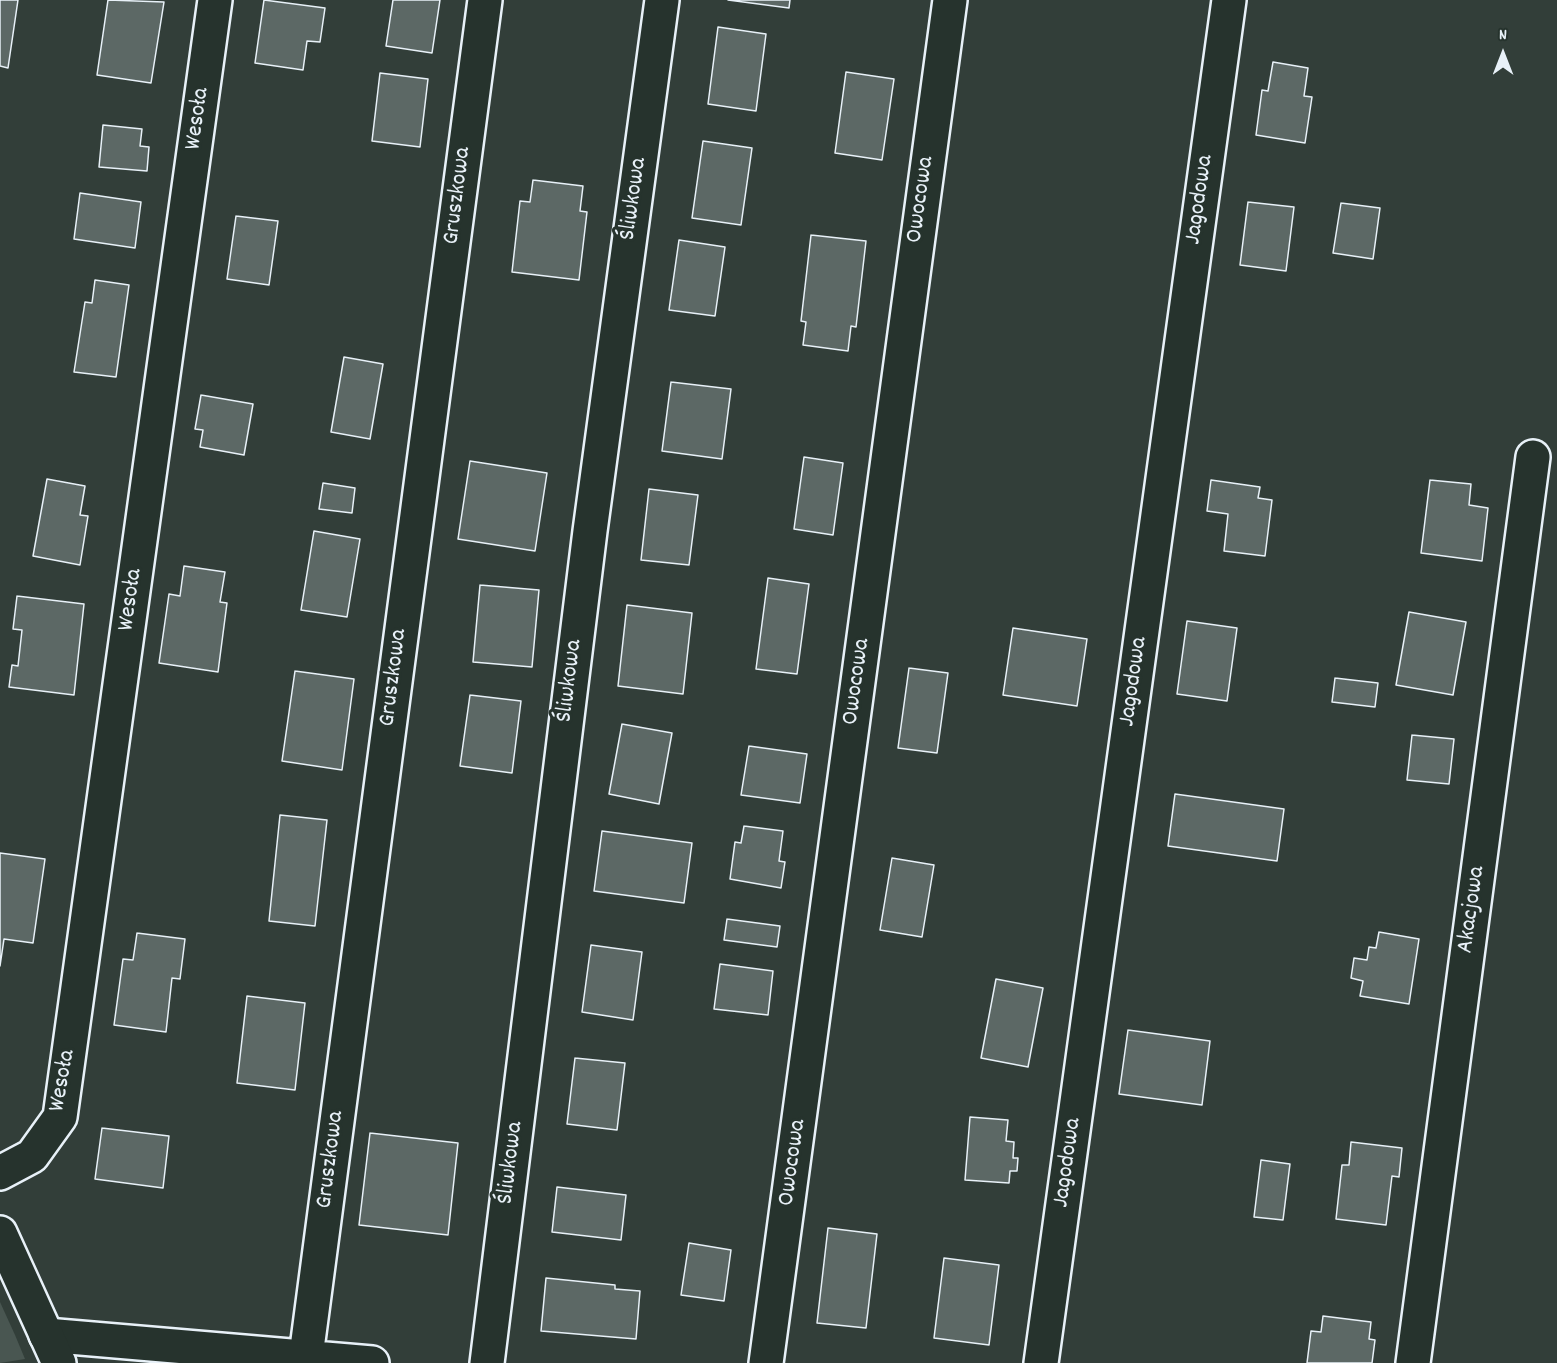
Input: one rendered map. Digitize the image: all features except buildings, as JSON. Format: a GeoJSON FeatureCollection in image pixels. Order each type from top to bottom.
{"type":"FeatureCollection","features":[{"type":"Feature","properties":{"kind":"street","name":"Wesoła"},"geometry":{"type":"LineString","coordinates":[[0,1173],[32,1156],[60,1117],[215,0]]}},
{"type":"Feature","properties":{"kind":"street","name":"Gruszkowa"},"geometry":{"type":"LineString","coordinates":[[306,1356],[485,0]]}},
{"type":"Feature","properties":{"kind":"street","name":"Śliwkowa"},"geometry":{"type":"LineString","coordinates":[[487,1363],[590,531],[662,0]]}},
{"type":"Feature","properties":{"kind":"street","name":"Owocowa"},"geometry":{"type":"LineString","coordinates":[[766,1363],[950,0]]}},
{"type":"Feature","properties":{"kind":"street","name":"Jagodowa"},"geometry":{"type":"LineString","coordinates":[[1041,1363],[1229,0]]}},
{"type":"Feature","properties":{"kind":"street","name":"Akacjowa"},"geometry":{"type":"LineString","coordinates":[[1413,1363],[1533,457]]}},
{"type":"Feature","properties":{"kind":"street"},"geometry":{"type":"LineString","coordinates":[[0,1233],[52,1349],[306,1356],[372,1363]]}},
{"type":"Feature","properties":{"kind":"shaded area"},"geometry":{"type":"Polygon","coordinates":[[[0,1302],[15,1335],[25,1359],[0,1363],[0,1302]]]}}]}
